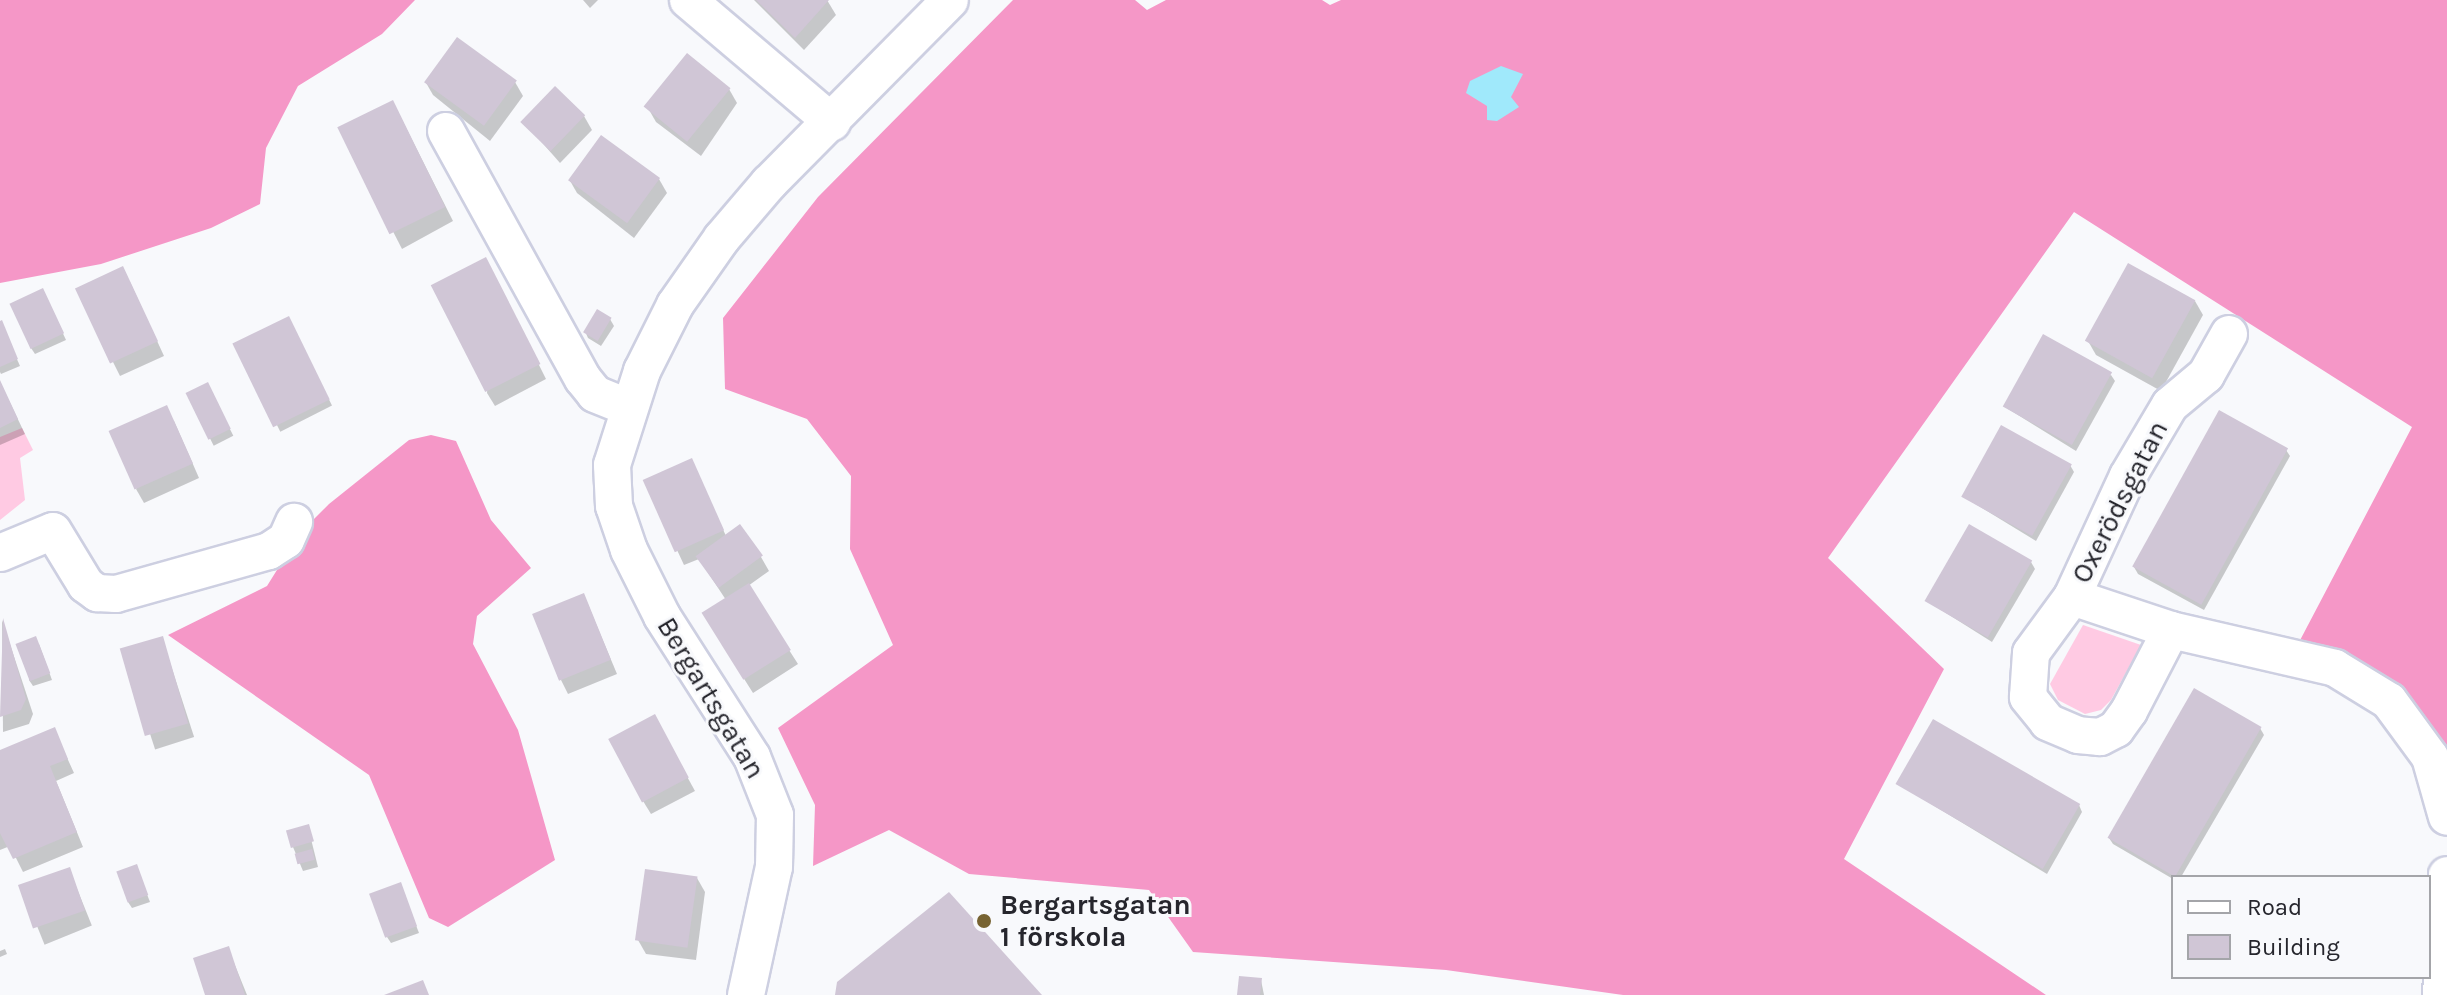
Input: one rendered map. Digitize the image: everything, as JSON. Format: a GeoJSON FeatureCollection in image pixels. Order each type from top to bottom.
{"type":"FeatureCollection","features":[{"type":"Feature","properties":{"kind":"street"},"geometry":{"type":"LineString","coordinates":[[688,0],[832,122]]}},
{"type":"Feature","properties":{"kind":"street","name":"Bergartsgatan"},"geometry":{"type":"LineString","coordinates":[[746,995],[774,867],[775,815],[752,757],[662,616],[629,550],[614,506],[612,465],[627,407],[675,305],[722,238],[950,0]]}},
{"type":"Feature","properties":{"kind":"street"},"geometry":{"type":"LineString","coordinates":[[446,131],[583,379],[595,394],[627,407]]}},
{"type":"Feature","properties":{"kind":"street","name":"Oxerödsgatan"},"geometry":{"type":"LineString","coordinates":[[2171,630],[2116,729],[2100,737],[2078,735],[2048,722],[2028,697],[2026,679],[2031,653],[2072,597],[2128,476],[2170,405],[2206,375],[2229,334]]}},
{"type":"Feature","properties":{"kind":"street"},"geometry":{"type":"LineString","coordinates":[[0,553],[53,531],[86,585],[97,593],[116,594],[269,551],[286,540],[294,522]]}},
{"type":"Feature","properties":{"kind":"street","name":"Oxerödsgatan"},"geometry":{"type":"LineString","coordinates":[[2072,597],[2171,630],[2335,668],[2389,701],[2430,757],[2447,817]]}},
{"type":"Feature","properties":{"kind":"street"},"geometry":{"type":"LineString","coordinates":[[2441,995],[2447,875]]}},
{"type":"Feature","properties":{"kind":"shaded area"},"geometry":{"type":"Polygon","coordinates":[[[0,0],[415,0],[382,34],[298,86],[266,148],[260,204],[211,228],[101,264],[0,283],[0,0]]]}},
{"type":"Feature","properties":{"kind":"shaded area"},"geometry":{"type":"Polygon","coordinates":[[[1013,0],[1135,0],[1147,10],[1166,0],[1322,0],[1330,5],[1341,0],[2447,0],[2447,757],[2297,646],[2412,427],[2074,212],[1828,558],[1944,669],[1844,859],[2046,995],[1623,995],[1446,970],[1193,952],[1149,890],[969,874],[889,830],[813,866],[815,805],[778,728],[893,645],[850,549],[851,476],[807,419],[725,389],[723,318],[818,197],[1013,0]]]}},
{"type":"Feature","properties":{"kind":"shaded area"},"geometry":{"type":"Polygon","coordinates":[[[22,428],[33,450],[20,458],[25,500],[0,520],[0,437],[22,428]]]}},
{"type":"Feature","properties":{"kind":"shaded area"},"geometry":{"type":"Polygon","coordinates":[[[431,435],[456,441],[491,520],[531,568],[477,616],[473,644],[518,730],[555,860],[448,927],[429,918],[369,775],[168,635],[267,586],[300,533],[329,504],[409,440],[431,435]]]}},
{"type":"Feature","properties":{"kind":"shaded area"},"geometry":{"type":"Polygon","coordinates":[[[2083,625],[2141,645],[2111,700],[2101,710],[2085,714],[2058,700],[2050,684],[2083,625]]]}},
{"type":"Feature","properties":{"kind":"water"},"geometry":{"type":"Polygon","coordinates":[[[1501,66],[1523,74],[1511,97],[1519,107],[1497,121],[1487,120],[1487,106],[1466,93],[1470,81],[1501,66]]]}},
{"type":"Feature","properties":{"kind":"building"},"geometry":{"type":"Polygon","coordinates":[[[756,0],[829,0],[795,38],[756,0]]]}},
{"type":"Feature","properties":{"kind":"building"},"geometry":{"type":"Polygon","coordinates":[[[457,37],[517,80],[484,126],[424,82],[457,37]]]}},
{"type":"Feature","properties":{"kind":"building"},"geometry":{"type":"Polygon","coordinates":[[[687,53],[731,88],[687,142],[644,107],[687,53]]]}},
{"type":"Feature","properties":{"kind":"building"},"geometry":{"type":"Polygon","coordinates":[[[555,86],[585,115],[550,151],[520,122],[555,86]]]}},
{"type":"Feature","properties":{"kind":"building"},"geometry":{"type":"Polygon","coordinates":[[[393,100],[445,207],[389,234],[337,127],[393,100]]]}},
{"type":"Feature","properties":{"kind":"building"},"geometry":{"type":"Polygon","coordinates":[[[601,135],[660,178],[627,223],[568,180],[601,135]]]}},
{"type":"Feature","properties":{"kind":"building"},"geometry":{"type":"Polygon","coordinates":[[[486,257],[540,364],[485,392],[431,285],[486,257]]]}},
{"type":"Feature","properties":{"kind":"building"},"geometry":{"type":"Polygon","coordinates":[[[2128,263],[2195,300],[2152,378],[2085,341],[2128,263]]]}},
{"type":"Feature","properties":{"kind":"building"},"geometry":{"type":"Polygon","coordinates":[[[123,266],[158,341],[110,364],[75,288],[123,266]]]}},
{"type":"Feature","properties":{"kind":"building"},"geometry":{"type":"Polygon","coordinates":[[[43,288],[64,333],[31,349],[9,304],[43,288]]]}},
{"type":"Feature","properties":{"kind":"building"},"geometry":{"type":"Polygon","coordinates":[[[597,309],[612,318],[598,341],[583,332],[597,309]]]}},
{"type":"Feature","properties":{"kind":"building"},"geometry":{"type":"Polygon","coordinates":[[[289,316],[330,400],[273,427],[232,344],[289,316]]]}},
{"type":"Feature","properties":{"kind":"building"},"geometry":{"type":"Polygon","coordinates":[[[0,321],[18,359],[0,367],[0,321]]]}},
{"type":"Feature","properties":{"kind":"building"},"geometry":{"type":"Polygon","coordinates":[[[2043,334],[2112,372],[2072,445],[2003,407],[2043,334]]]}},
{"type":"Feature","properties":{"kind":"building"},"geometry":{"type":"Polygon","coordinates":[[[0,380],[18,419],[0,428],[0,380]]]}},
{"type":"Feature","properties":{"kind":"building"},"geometry":{"type":"Polygon","coordinates":[[[208,382],[231,429],[208,440],[186,393],[208,382]]]}},
{"type":"Feature","properties":{"kind":"building"},"geometry":{"type":"Polygon","coordinates":[[[167,405],[193,463],[135,489],[109,431],[167,405]]]}},
{"type":"Feature","properties":{"kind":"building"},"geometry":{"type":"Polygon","coordinates":[[[2219,410],[2288,448],[2201,605],[2132,567],[2219,410]]]}},
{"type":"Feature","properties":{"kind":"building"},"geometry":{"type":"Polygon","coordinates":[[[2001,425],[2072,464],[2032,536],[1961,497],[2001,425]]]}},
{"type":"Feature","properties":{"kind":"building"},"geometry":{"type":"Polygon","coordinates":[[[692,458],[724,530],[675,552],[643,480],[692,458]]]}},
{"type":"Feature","properties":{"kind":"building"},"geometry":{"type":"Polygon","coordinates":[[[740,524],[763,556],[718,588],[696,556],[740,524]]]}},
{"type":"Feature","properties":{"kind":"building"},"geometry":{"type":"Polygon","coordinates":[[[1969,524],[2032,560],[1988,638],[1924,601],[1969,524]]]}},
{"type":"Feature","properties":{"kind":"building"},"geometry":{"type":"Polygon","coordinates":[[[749,583],[791,650],[743,680],[702,613],[749,583]]]}},
{"type":"Feature","properties":{"kind":"building"},"geometry":{"type":"Polygon","coordinates":[[[584,593],[611,660],[559,681],[532,614],[584,593]]]}},
{"type":"Feature","properties":{"kind":"building"},"geometry":{"type":"Polygon","coordinates":[[[3,618],[26,699],[21,710],[0,717],[3,618]]]}},
{"type":"Feature","properties":{"kind":"building"},"geometry":{"type":"Polygon","coordinates":[[[36,636],[50,673],[30,681],[15,644],[36,636]]]}},
{"type":"Feature","properties":{"kind":"building"},"geometry":{"type":"Polygon","coordinates":[[[163,636],[188,723],[145,736],[120,648],[163,636]]]}},
{"type":"Feature","properties":{"kind":"building"},"geometry":{"type":"Polygon","coordinates":[[[2194,688],[2262,727],[2176,875],[2108,838],[2194,688]]]}},
{"type":"Feature","properties":{"kind":"building"},"geometry":{"type":"Polygon","coordinates":[[[655,714],[689,778],[642,802],[608,739],[655,714]]]}},
{"type":"Feature","properties":{"kind":"building"},"geometry":{"type":"Polygon","coordinates":[[[1933,719],[2080,804],[2043,869],[1896,784],[1933,719]]]}},
{"type":"Feature","properties":{"kind":"building"},"geometry":{"type":"Polygon","coordinates":[[[55,727],[68,759],[50,766],[77,832],[13,859],[0,833],[0,750],[55,727]]]}},
{"type":"Feature","properties":{"kind":"building"},"geometry":{"type":"Polygon","coordinates":[[[309,824],[314,841],[291,848],[286,831],[309,824]]]}},
{"type":"Feature","properties":{"kind":"building"},"geometry":{"type":"Polygon","coordinates":[[[312,849],[315,860],[297,864],[295,854],[312,849]]]}},
{"type":"Feature","properties":{"kind":"building"},"geometry":{"type":"Polygon","coordinates":[[[137,864],[148,895],[128,903],[116,872],[137,864]]]}},
{"type":"Feature","properties":{"kind":"building"},"geometry":{"type":"Polygon","coordinates":[[[70,867],[85,910],[33,928],[18,885],[70,867]]]}},
{"type":"Feature","properties":{"kind":"building"},"geometry":{"type":"Polygon","coordinates":[[[645,869],[697,876],[687,948],[635,940],[645,869]]]}},
{"type":"Feature","properties":{"kind":"building"},"geometry":{"type":"Polygon","coordinates":[[[401,882],[417,926],[385,938],[369,894],[401,882]]]}},
{"type":"Feature","properties":{"kind":"building"},"geometry":{"type":"Polygon","coordinates":[[[949,892],[1042,995],[835,995],[837,982],[949,892]]]}},
{"type":"Feature","properties":{"kind":"building"},"geometry":{"type":"Polygon","coordinates":[[[229,946],[245,995],[205,995],[193,958],[229,946]]]}},
{"type":"Feature","properties":{"kind":"building"},"geometry":{"type":"Polygon","coordinates":[[[1239,976],[1262,978],[1260,995],[1237,995],[1239,976]]]}},
{"type":"Feature","properties":{"kind":"building"},"geometry":{"type":"Polygon","coordinates":[[[423,980],[429,995],[384,995],[423,980]]]}},
{"type":"Feature","properties":{"kind":"place","name":"Bergartsgatan 1 förskola"},"geometry":{"type":"Point","coordinates":[984,921]}}]}
